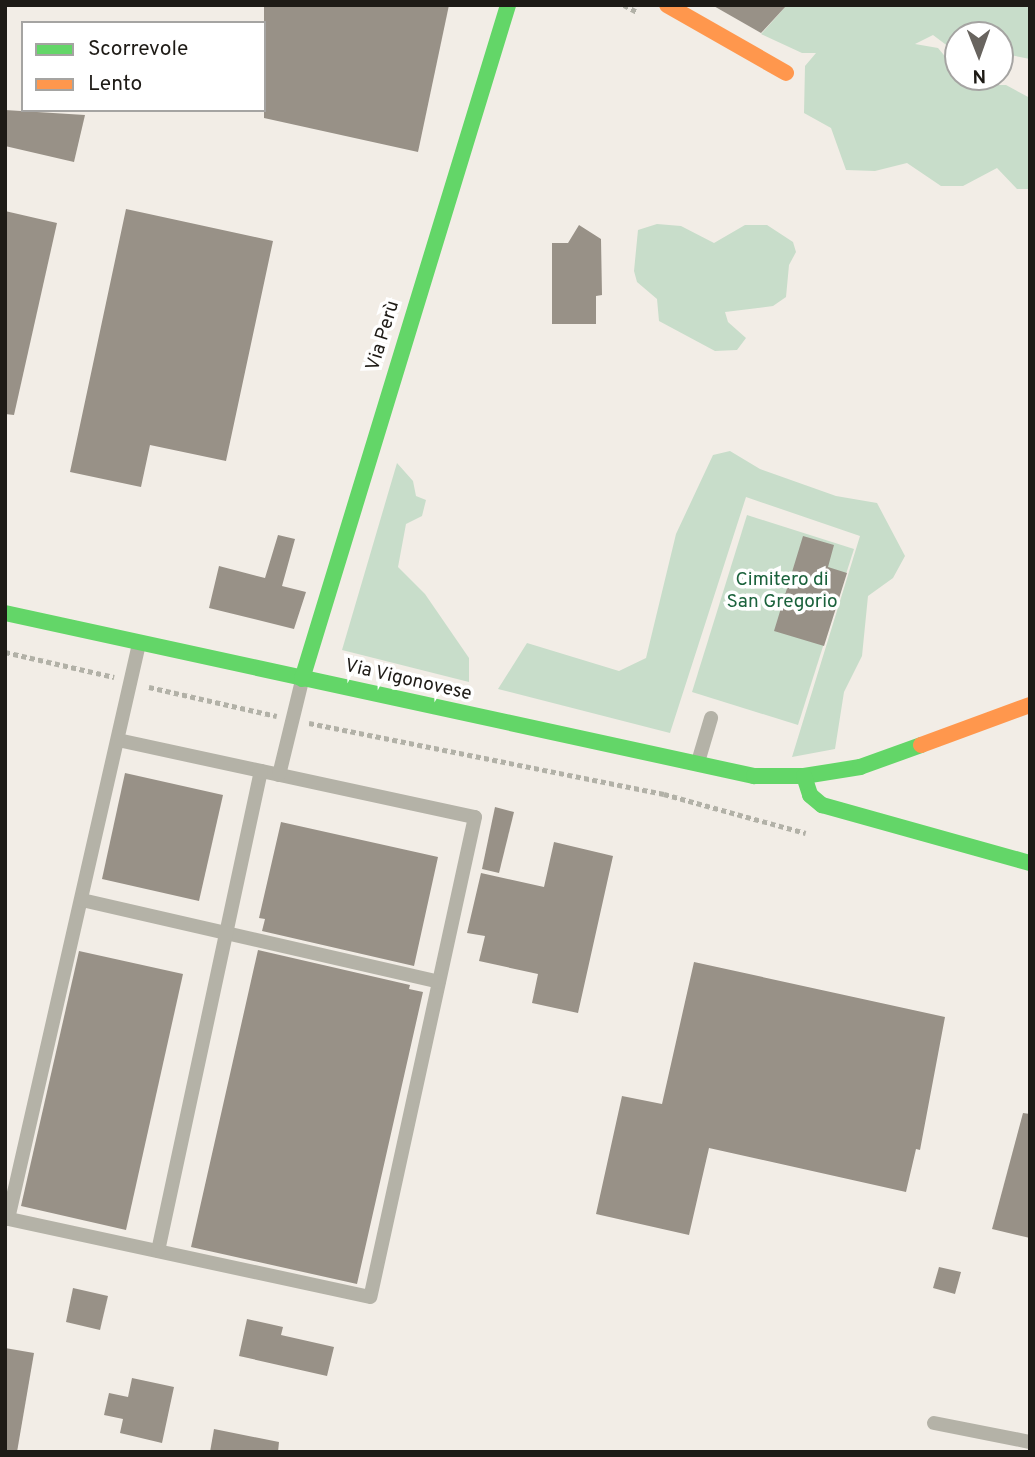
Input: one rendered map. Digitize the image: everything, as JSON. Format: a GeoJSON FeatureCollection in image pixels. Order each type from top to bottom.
{"type":"FeatureCollection","features":[{"type":"Feature","properties":{"kind":"street","name":"Via Perù"},"geometry":{"type":"LineString","coordinates":[[302,679],[508,5]]}},
{"type":"Feature","properties":{"kind":"street"},"geometry":{"type":"LineString","coordinates":[[667,5],[786,73]]}},
{"type":"Feature","properties":{"kind":"street","name":"Via Vigonovese"},"geometry":{"type":"LineString","coordinates":[[7,613],[697,766],[754,776],[804,776],[860,768],[1030,705]]}},
{"type":"Feature","properties":{"kind":"street"},"geometry":{"type":"LineString","coordinates":[[804,776],[810,795],[822,805],[1030,863]]}},
{"type":"Feature","properties":{"kind":"lane"},"geometry":{"type":"LineString","coordinates":[[5,631],[7,613]]}},
{"type":"Feature","properties":{"kind":"lane"},"geometry":{"type":"LineString","coordinates":[[118,740],[475,817],[370,1297],[8,1219],[139,642]]}},
{"type":"Feature","properties":{"kind":"lane"},"geometry":{"type":"LineString","coordinates":[[279,775],[302,679]]}},
{"type":"Feature","properties":{"kind":"lane"},"geometry":{"type":"LineString","coordinates":[[697,766],[711,718]]}},
{"type":"Feature","properties":{"kind":"lane"},"geometry":{"type":"LineString","coordinates":[[158,1251],[261,771]]}},
{"type":"Feature","properties":{"kind":"lane"},"geometry":{"type":"LineString","coordinates":[[82,900],[439,982]]}},
{"type":"Feature","properties":{"kind":"lane"},"geometry":{"type":"LineString","coordinates":[[934,1423],[1030,1442]]}},
{"type":"Feature","properties":{"kind":"path"},"geometry":{"type":"LineString","coordinates":[[5,652],[115,678]]}},
{"type":"Feature","properties":{"kind":"path"},"geometry":{"type":"LineString","coordinates":[[159,690],[278,716]]}},
{"type":"Feature","properties":{"kind":"path"},"geometry":{"type":"LineString","coordinates":[[310,723],[664,793],[812,835]]}},
{"type":"Feature","properties":{"kind":"green space"},"geometry":{"type":"Polygon","coordinates":[[[787,5],[1030,5],[1030,59],[1014,56],[1014,21],[944,21],[944,43],[933,35],[915,44],[938,48],[944,55],[944,91],[1014,89],[1030,98],[1030,189],[1017,189],[997,168],[963,186],[941,186],[907,163],[875,171],[846,170],[831,128],[804,113],[805,66],[816,53],[802,53],[761,34],[787,5]]]}},
{"type":"Feature","properties":{"kind":"green space"},"geometry":{"type":"Polygon","coordinates":[[[657,224],[681,226],[714,243],[745,225],[767,225],[793,242],[796,252],[789,265],[786,297],[773,306],[725,312],[728,322],[746,338],[737,350],[715,351],[659,321],[657,299],[637,282],[634,271],[638,230],[657,224]]]}},
{"type":"Feature","properties":{"kind":"green space"},"geometry":{"type":"Polygon","coordinates":[[[730,451],[760,469],[836,496],[877,503],[905,556],[893,578],[868,596],[862,656],[844,692],[835,749],[792,757],[860,536],[746,497],[670,733],[498,689],[527,643],[619,671],[646,658],[676,534],[713,455],[730,451]]]}},
{"type":"Feature","properties":{"kind":"green space"},"geometry":{"type":"Polygon","coordinates":[[[397,463],[413,481],[416,496],[426,500],[422,516],[406,524],[398,567],[425,594],[469,658],[469,682],[342,650],[397,463]]]}},
{"type":"Feature","properties":{"kind":"green space","name":"Cimitero di San Gregorio"},"geometry":{"type":"Polygon","coordinates":[[[747,515],[854,549],[798,725],[692,692],[747,515]]]}},
{"type":"Feature","properties":{"kind":"building"},"geometry":{"type":"Polygon","coordinates":[[[264,5],[449,5],[418,152],[264,118],[264,5]]]}},
{"type":"Feature","properties":{"kind":"building"},"geometry":{"type":"Polygon","coordinates":[[[712,5],[787,5],[761,33],[712,5]]]}},
{"type":"Feature","properties":{"kind":"building"},"geometry":{"type":"Polygon","coordinates":[[[5,110],[85,115],[74,162],[5,146],[5,110]]]}},
{"type":"Feature","properties":{"kind":"building"},"geometry":{"type":"Polygon","coordinates":[[[126,209],[273,241],[226,461],[150,445],[141,487],[70,472],[126,209]]]}},
{"type":"Feature","properties":{"kind":"building"},"geometry":{"type":"Polygon","coordinates":[[[5,211],[57,223],[14,415],[5,414],[5,211]]]}},
{"type":"Feature","properties":{"kind":"building"},"geometry":{"type":"Polygon","coordinates":[[[579,225],[601,239],[602,295],[596,296],[596,324],[552,324],[552,243],[568,243],[579,225]]]}},
{"type":"Feature","properties":{"kind":"building"},"geometry":{"type":"Polygon","coordinates":[[[278,535],[295,539],[282,586],[306,592],[294,629],[209,608],[219,566],[265,578],[278,535]]]}},
{"type":"Feature","properties":{"kind":"building"},"geometry":{"type":"Polygon","coordinates":[[[803,536],[834,545],[828,567],[847,573],[824,646],[774,631],[803,536]]]}},
{"type":"Feature","properties":{"kind":"building"},"geometry":{"type":"Polygon","coordinates":[[[125,773],[223,795],[199,901],[102,879],[125,773]]]}},
{"type":"Feature","properties":{"kind":"building"},"geometry":{"type":"Polygon","coordinates":[[[495,807],[514,812],[499,873],[482,869],[495,807]]]}},
{"type":"Feature","properties":{"kind":"building"},"geometry":{"type":"Polygon","coordinates":[[[281,822],[438,857],[414,966],[262,931],[265,919],[259,918],[281,822]]]}},
{"type":"Feature","properties":{"kind":"building"},"geometry":{"type":"Polygon","coordinates":[[[554,842],[613,856],[578,1013],[532,1003],[538,974],[479,961],[485,936],[467,933],[481,873],[544,887],[554,842]]]}},
{"type":"Feature","properties":{"kind":"building"},"geometry":{"type":"Polygon","coordinates":[[[258,950],[410,985],[409,989],[423,992],[357,1284],[191,1247],[258,950]]]}},
{"type":"Feature","properties":{"kind":"building"},"geometry":{"type":"Polygon","coordinates":[[[79,951],[183,974],[126,1230],[21,1206],[79,951]]]}},
{"type":"Feature","properties":{"kind":"building"},"geometry":{"type":"Polygon","coordinates":[[[694,962],[945,1017],[920,1150],[916,1149],[906,1192],[709,1148],[689,1235],[596,1214],[622,1096],[662,1104],[694,962]]]}},
{"type":"Feature","properties":{"kind":"building"},"geometry":{"type":"Polygon","coordinates":[[[1023,1113],[1030,1114],[1030,1238],[992,1229],[1023,1113]]]}},
{"type":"Feature","properties":{"kind":"building"},"geometry":{"type":"Polygon","coordinates":[[[939,1267],[961,1272],[955,1294],[933,1288],[939,1267]]]}},
{"type":"Feature","properties":{"kind":"building"},"geometry":{"type":"Polygon","coordinates":[[[73,1288],[108,1296],[100,1330],[66,1322],[73,1288]]]}},
{"type":"Feature","properties":{"kind":"building"},"geometry":{"type":"Polygon","coordinates":[[[247,1319],[283,1327],[281,1335],[334,1347],[327,1376],[239,1356],[247,1319]]]}},
{"type":"Feature","properties":{"kind":"building"},"geometry":{"type":"Polygon","coordinates":[[[5,1348],[34,1353],[17,1452],[5,1452],[5,1348]]]}},
{"type":"Feature","properties":{"kind":"building"},"geometry":{"type":"Polygon","coordinates":[[[132,1378],[174,1387],[162,1443],[120,1433],[123,1419],[104,1415],[109,1393],[128,1397],[132,1378]]]}},
{"type":"Feature","properties":{"kind":"building"},"geometry":{"type":"Polygon","coordinates":[[[214,1429],[279,1442],[278,1452],[210,1452],[214,1429]]]}},
{"type":"Feature","properties":{"kind":"traffic: fast"},"geometry":{"type":"LineString","coordinates":[[302,679],[508,5]]}},
{"type":"Feature","properties":{"kind":"traffic: fast"},"geometry":{"type":"LineString","coordinates":[[5,613],[754,776],[804,776],[860,767],[921,745]]}},
{"type":"Feature","properties":{"kind":"traffic: fast"},"geometry":{"type":"LineString","coordinates":[[804,776],[810,795],[822,805],[1030,863]]}},
{"type":"Feature","properties":{"kind":"traffic: slow"},"geometry":{"type":"LineString","coordinates":[[667,5],[786,73]]}},
{"type":"Feature","properties":{"kind":"traffic: slow"},"geometry":{"type":"LineString","coordinates":[[921,745],[1030,705]]}}]}
